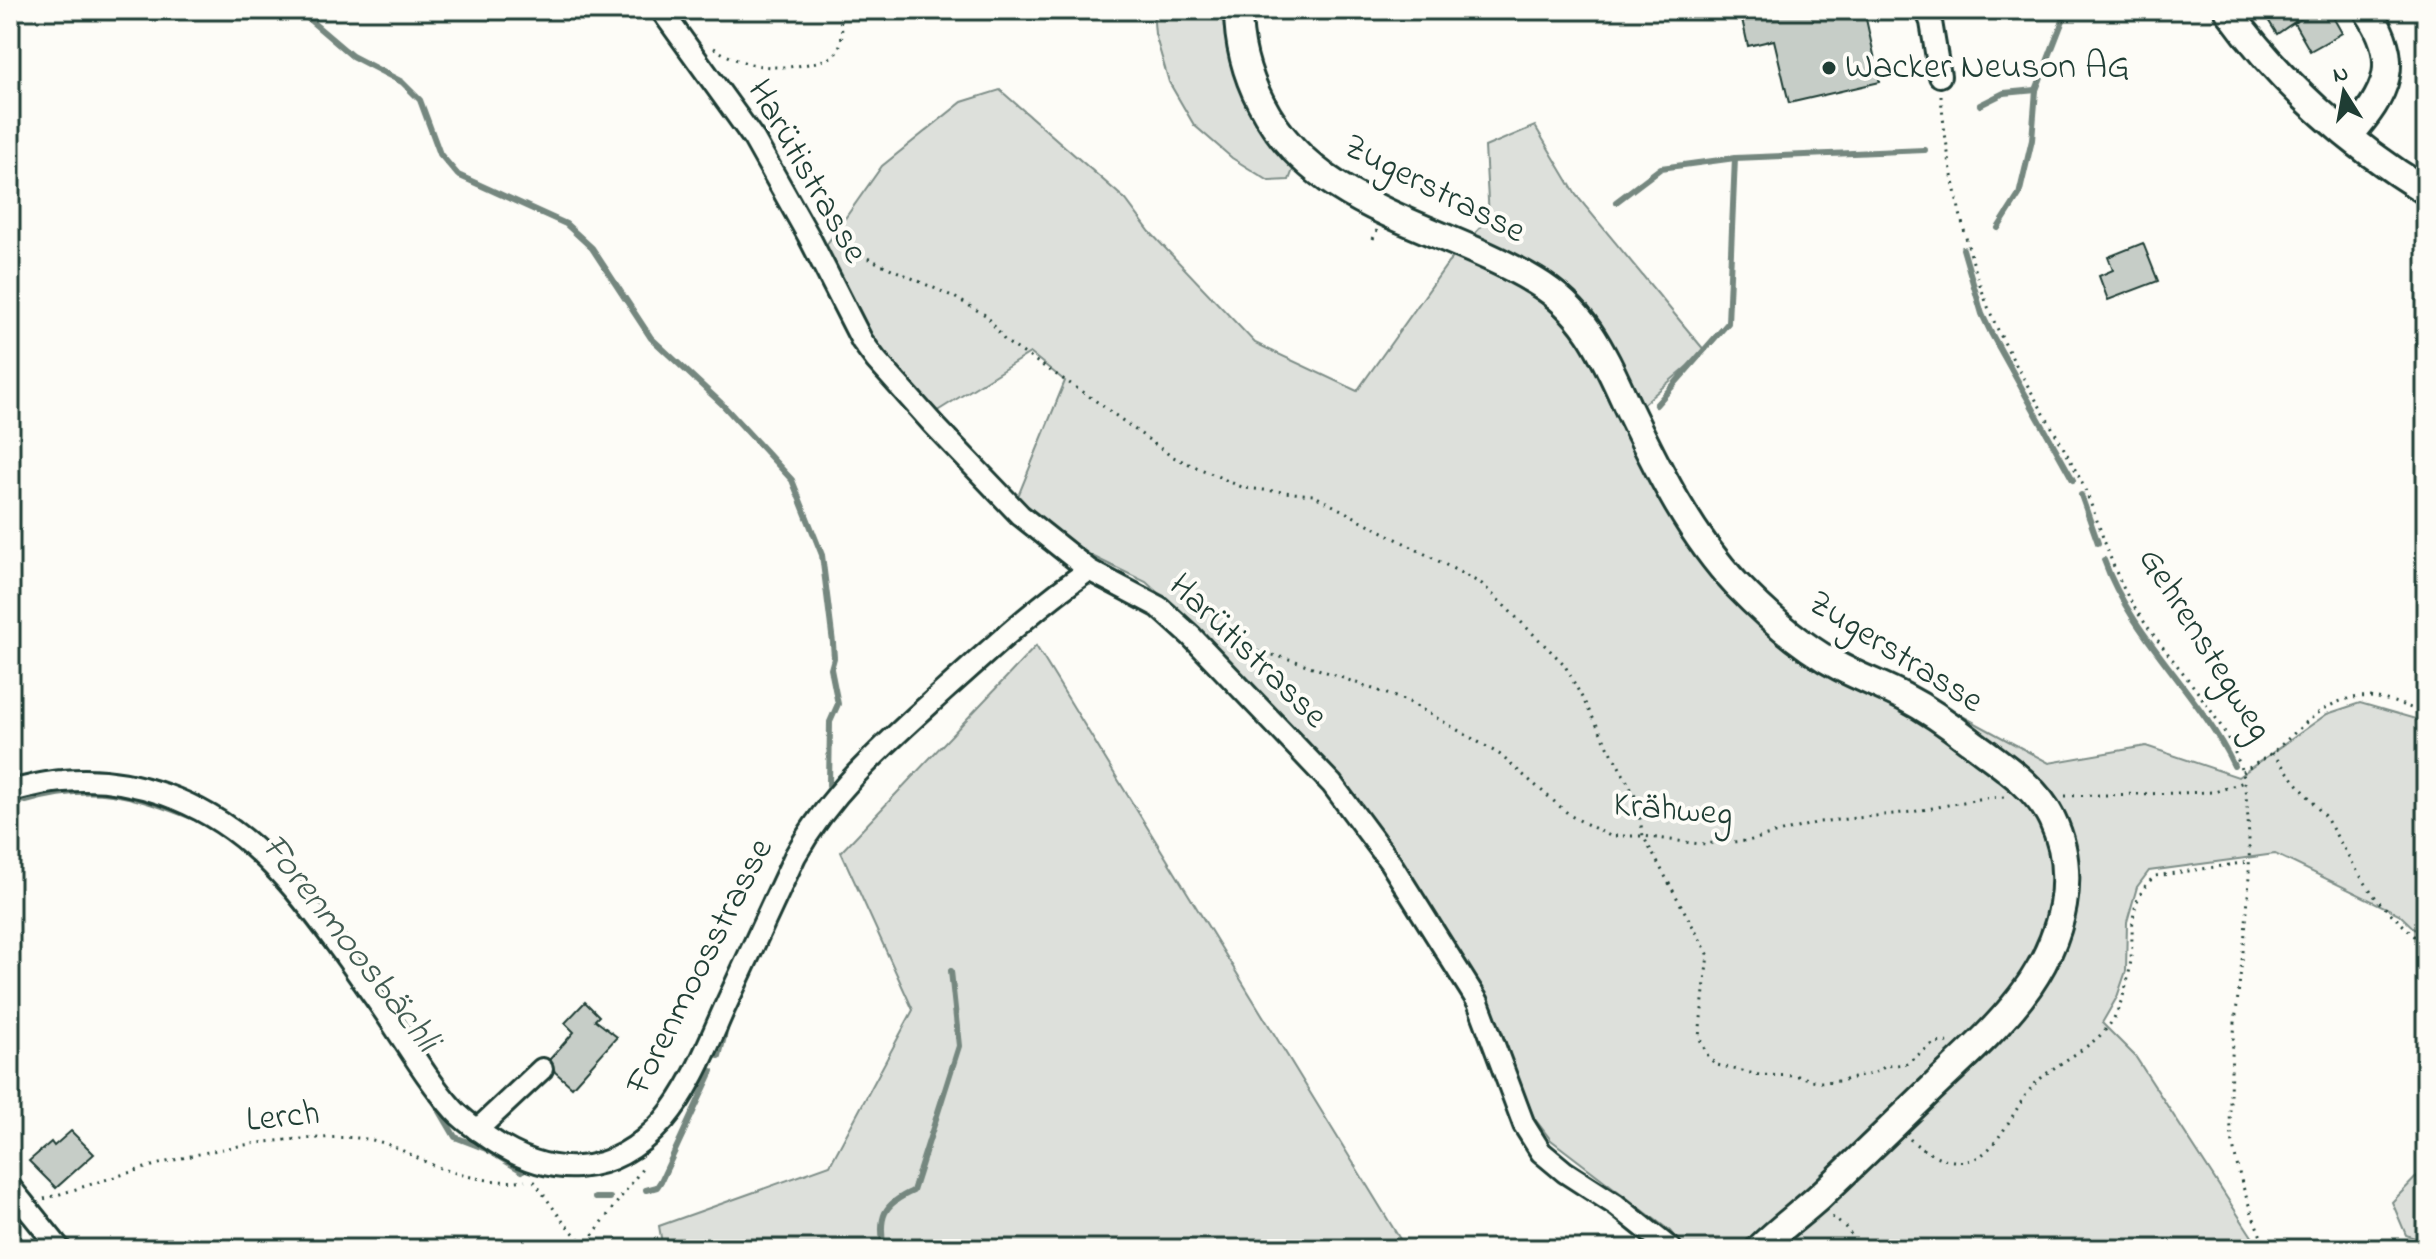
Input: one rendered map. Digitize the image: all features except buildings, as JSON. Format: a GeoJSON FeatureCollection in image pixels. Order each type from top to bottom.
{"type":"FeatureCollection","features":[{"type":"Feature","properties":{"kind":"main road","name":"Zugerstrasse"},"geometry":{"type":"LineString","coordinates":[[1238,10],[1243,58],[1254,90],[1281,137],[1304,162],[1355,198],[1509,267],[1550,291],[1591,333],[1610,365],[1630,412],[1676,501],[1697,536],[1733,581],[1809,648],[1838,666],[1907,698],[1967,739],[2037,797],[2051,816],[2061,840],[2065,889],[2057,933],[2046,961],[2026,993],[1895,1124],[1759,1249]]}},
{"type":"Feature","properties":{"kind":"main road"},"geometry":{"type":"LineString","coordinates":[[2228,10],[2291,83],[2349,136],[2426,191]]}},
{"type":"Feature","properties":{"kind":"main road"},"geometry":{"type":"LineString","coordinates":[[2349,136],[2379,99],[2387,73],[2383,41],[2367,10]]}},
{"type":"Feature","properties":{"kind":"street","name":"Harütistrasse"},"geometry":{"type":"LineString","coordinates":[[661,10],[754,139],[862,341],[876,360],[1020,515],[1089,570],[1159,607],[1191,636],[1332,784],[1390,862],[1478,1002],[1524,1125],[1541,1152],[1671,1249]]}},
{"type":"Feature","properties":{"kind":"street"},"geometry":{"type":"LineString","coordinates":[[1926,10],[1931,22],[1940,76]]}},
{"type":"Feature","properties":{"kind":"street","name":"Forenmoosstrasse"},"geometry":{"type":"LineString","coordinates":[[10,791],[65,781],[94,781],[127,785],[197,807],[253,846],[299,897],[455,1111],[477,1130],[537,1164],[561,1168],[600,1163],[616,1157],[649,1135],[664,1119],[693,1076],[795,856],[810,828],[838,792],[869,758],[1020,621],[1089,570]]}},
{"type":"Feature","properties":{"kind":"street"},"geometry":{"type":"LineString","coordinates":[[477,1130],[542,1069]]}},
{"type":"Feature","properties":{"kind":"street"},"geometry":{"type":"LineString","coordinates":[[10,1187],[60,1249]]}},
{"type":"Feature","properties":{"kind":"path"},"geometry":{"type":"LineString","coordinates":[[709,44],[727,57],[746,64],[778,67],[820,62],[834,56],[842,42],[837,10]]}},
{"type":"Feature","properties":{"kind":"path","name":"Gehrenstegweg"},"geometry":{"type":"LineString","coordinates":[[1940,76],[1943,128],[1955,185],[1971,253],[1993,319],[2080,479],[2124,590],[2148,629],[2220,724],[2233,746],[2242,772],[2247,801],[2249,862],[2243,965],[2231,1065],[2230,1115],[2236,1161],[2266,1249]]}},
{"type":"Feature","properties":{"kind":"path"},"geometry":{"type":"LineString","coordinates":[[808,235],[939,290],[987,316],[1005,341],[1089,396],[1171,456],[1244,488],[1313,495],[1482,584],[1564,664],[1636,798],[1643,836],[1708,954],[1699,1037],[1709,1058],[1717,1065],[1759,1075],[1798,1076],[1820,1082],[1860,1077],[1886,1066],[1906,1064],[1934,1043],[1960,1045],[1970,1052]]}},
{"type":"Feature","properties":{"kind":"path","name":"Krähweg"},"geometry":{"type":"LineString","coordinates":[[1191,636],[1293,660],[1409,702],[1499,754],[1571,816],[1610,836],[1643,836],[1699,844],[1748,841],[1819,822],[1912,812],[1984,798],[2215,792],[2244,782]]}},
{"type":"Feature","properties":{"kind":"path"},"geometry":{"type":"LineString","coordinates":[[2242,772],[2272,753],[2300,725],[2324,709],[2344,701],[2362,696],[2426,713]]}},
{"type":"Feature","properties":{"kind":"path"},"geometry":{"type":"LineString","coordinates":[[2272,753],[2326,818],[2378,901],[2426,947]]}},
{"type":"Feature","properties":{"kind":"path"},"geometry":{"type":"LineString","coordinates":[[1895,1124],[1921,1150],[1946,1158],[1975,1160],[1989,1148],[2023,1097],[2043,1075],[2105,1032],[2110,1024],[2127,984],[2132,949],[2131,924],[2145,885],[2155,876],[2249,862]]}},
{"type":"Feature","properties":{"kind":"path","name":"Lerch"},"geometry":{"type":"LineString","coordinates":[[26,1206],[204,1152],[274,1141],[345,1136],[390,1143],[435,1166],[467,1175],[516,1182],[532,1177],[540,1193],[587,1247]]}},
{"type":"Feature","properties":{"kind":"path"},"geometry":{"type":"LineString","coordinates":[[587,1247],[646,1162]]}},
{"type":"Feature","properties":{"kind":"path"},"geometry":{"type":"LineString","coordinates":[[1814,1201],[1846,1228],[1862,1249]]}},
{"type":"Feature","properties":{"kind":"shaded area"},"geometry":{"type":"Polygon","coordinates":[[[1153,10],[1229,10],[1232,59],[1237,81],[1257,121],[1294,167],[1289,180],[1269,181],[1232,158],[1194,125],[1169,82],[1155,34],[1153,10]]]}},
{"type":"Feature","properties":{"kind":"shaded area"},"geometry":{"type":"Polygon","coordinates":[[[1000,90],[1126,200],[1150,232],[1255,343],[1357,391],[1448,263],[1489,218],[1485,147],[1535,126],[1576,195],[1705,351],[1621,423],[1728,589],[2049,763],[2146,746],[2238,777],[2327,714],[2360,703],[2426,722],[2426,940],[2399,914],[2275,854],[2149,871],[2137,887],[2127,922],[2126,971],[2117,997],[2102,1023],[2135,1056],[2260,1249],[1684,1249],[1670,1231],[1551,1140],[1534,1118],[1485,998],[1397,859],[1196,628],[1146,582],[1094,557],[1014,506],[1065,381],[1030,353],[931,415],[880,354],[822,251],[882,166],[962,102],[1000,90]]]}},
{"type":"Feature","properties":{"kind":"shaded area"},"geometry":{"type":"Polygon","coordinates":[[[1036,646],[1406,1249],[663,1249],[659,1226],[830,1165],[913,1010],[841,852],[1036,646]]]}},
{"type":"Feature","properties":{"kind":"shaded area"},"geometry":{"type":"Polygon","coordinates":[[[2426,1167],[2426,1242],[2406,1235],[2392,1202],[2426,1167]]]}},
{"type":"Feature","properties":{"kind":"waterway","name":"Forenmoosbächli"},"geometry":{"type":"LineString","coordinates":[[298,10],[352,56],[402,82],[420,100],[440,154],[458,175],[566,224],[592,248],[651,338],[721,403],[792,480],[822,555],[833,643],[831,669],[838,704],[830,722],[829,785]]}},
{"type":"Feature","properties":{"kind":"waterway"},"geometry":{"type":"LineString","coordinates":[[1998,228],[2019,195],[2032,140],[2036,90],[2067,10]]}},
{"type":"Feature","properties":{"kind":"waterway"},"geometry":{"type":"LineString","coordinates":[[1980,105],[2004,93],[2036,90]]}},
{"type":"Feature","properties":{"kind":"waterway"},"geometry":{"type":"LineString","coordinates":[[1616,202],[1661,168],[1735,158],[1925,150]]}},
{"type":"Feature","properties":{"kind":"waterway"},"geometry":{"type":"LineString","coordinates":[[1656,405],[1728,323],[1735,158]]}},
{"type":"Feature","properties":{"kind":"waterway"},"geometry":{"type":"LineString","coordinates":[[1963,249],[1982,314],[1991,333],[2073,480]]}},
{"type":"Feature","properties":{"kind":"waterway"},"geometry":{"type":"LineString","coordinates":[[2081,495],[2098,543]]}},
{"type":"Feature","properties":{"kind":"waterway"},"geometry":{"type":"LineString","coordinates":[[2104,560],[2131,615],[2203,714],[2234,766]]}},
{"type":"Feature","properties":{"kind":"waterway","name":"Forenmoosbächli"},"geometry":{"type":"LineString","coordinates":[[10,806],[20,800],[92,791],[151,802],[194,818]]}},
{"type":"Feature","properties":{"kind":"waterway","name":"Forenmoosbächli"},"geometry":{"type":"LineString","coordinates":[[280,887],[332,954]]}},
{"type":"Feature","properties":{"kind":"waterway"},"geometry":{"type":"LineString","coordinates":[[884,1249],[882,1228],[885,1213],[895,1201],[913,1191],[959,1046],[951,971]]}},
{"type":"Feature","properties":{"kind":"waterway","name":"Forenmoosbächli"},"geometry":{"type":"LineString","coordinates":[[719,1056],[726,1029]]}},
{"type":"Feature","properties":{"kind":"waterway","name":"Forenmoosbächli"},"geometry":{"type":"LineString","coordinates":[[646,1190],[657,1187],[661,1181],[712,1071]]}},
{"type":"Feature","properties":{"kind":"waterway","name":"Forenmoosbächli"},"geometry":{"type":"LineString","coordinates":[[431,1096],[455,1137],[486,1149],[522,1171]]}},
{"type":"Feature","properties":{"kind":"waterway","name":"Forenmoosbächli"},"geometry":{"type":"LineString","coordinates":[[595,1198],[610,1198]]}},
{"type":"Feature","properties":{"kind":"place","name":"Wacker Neuson AG"},"geometry":{"type":"Point","coordinates":[1829,68]}}]}
